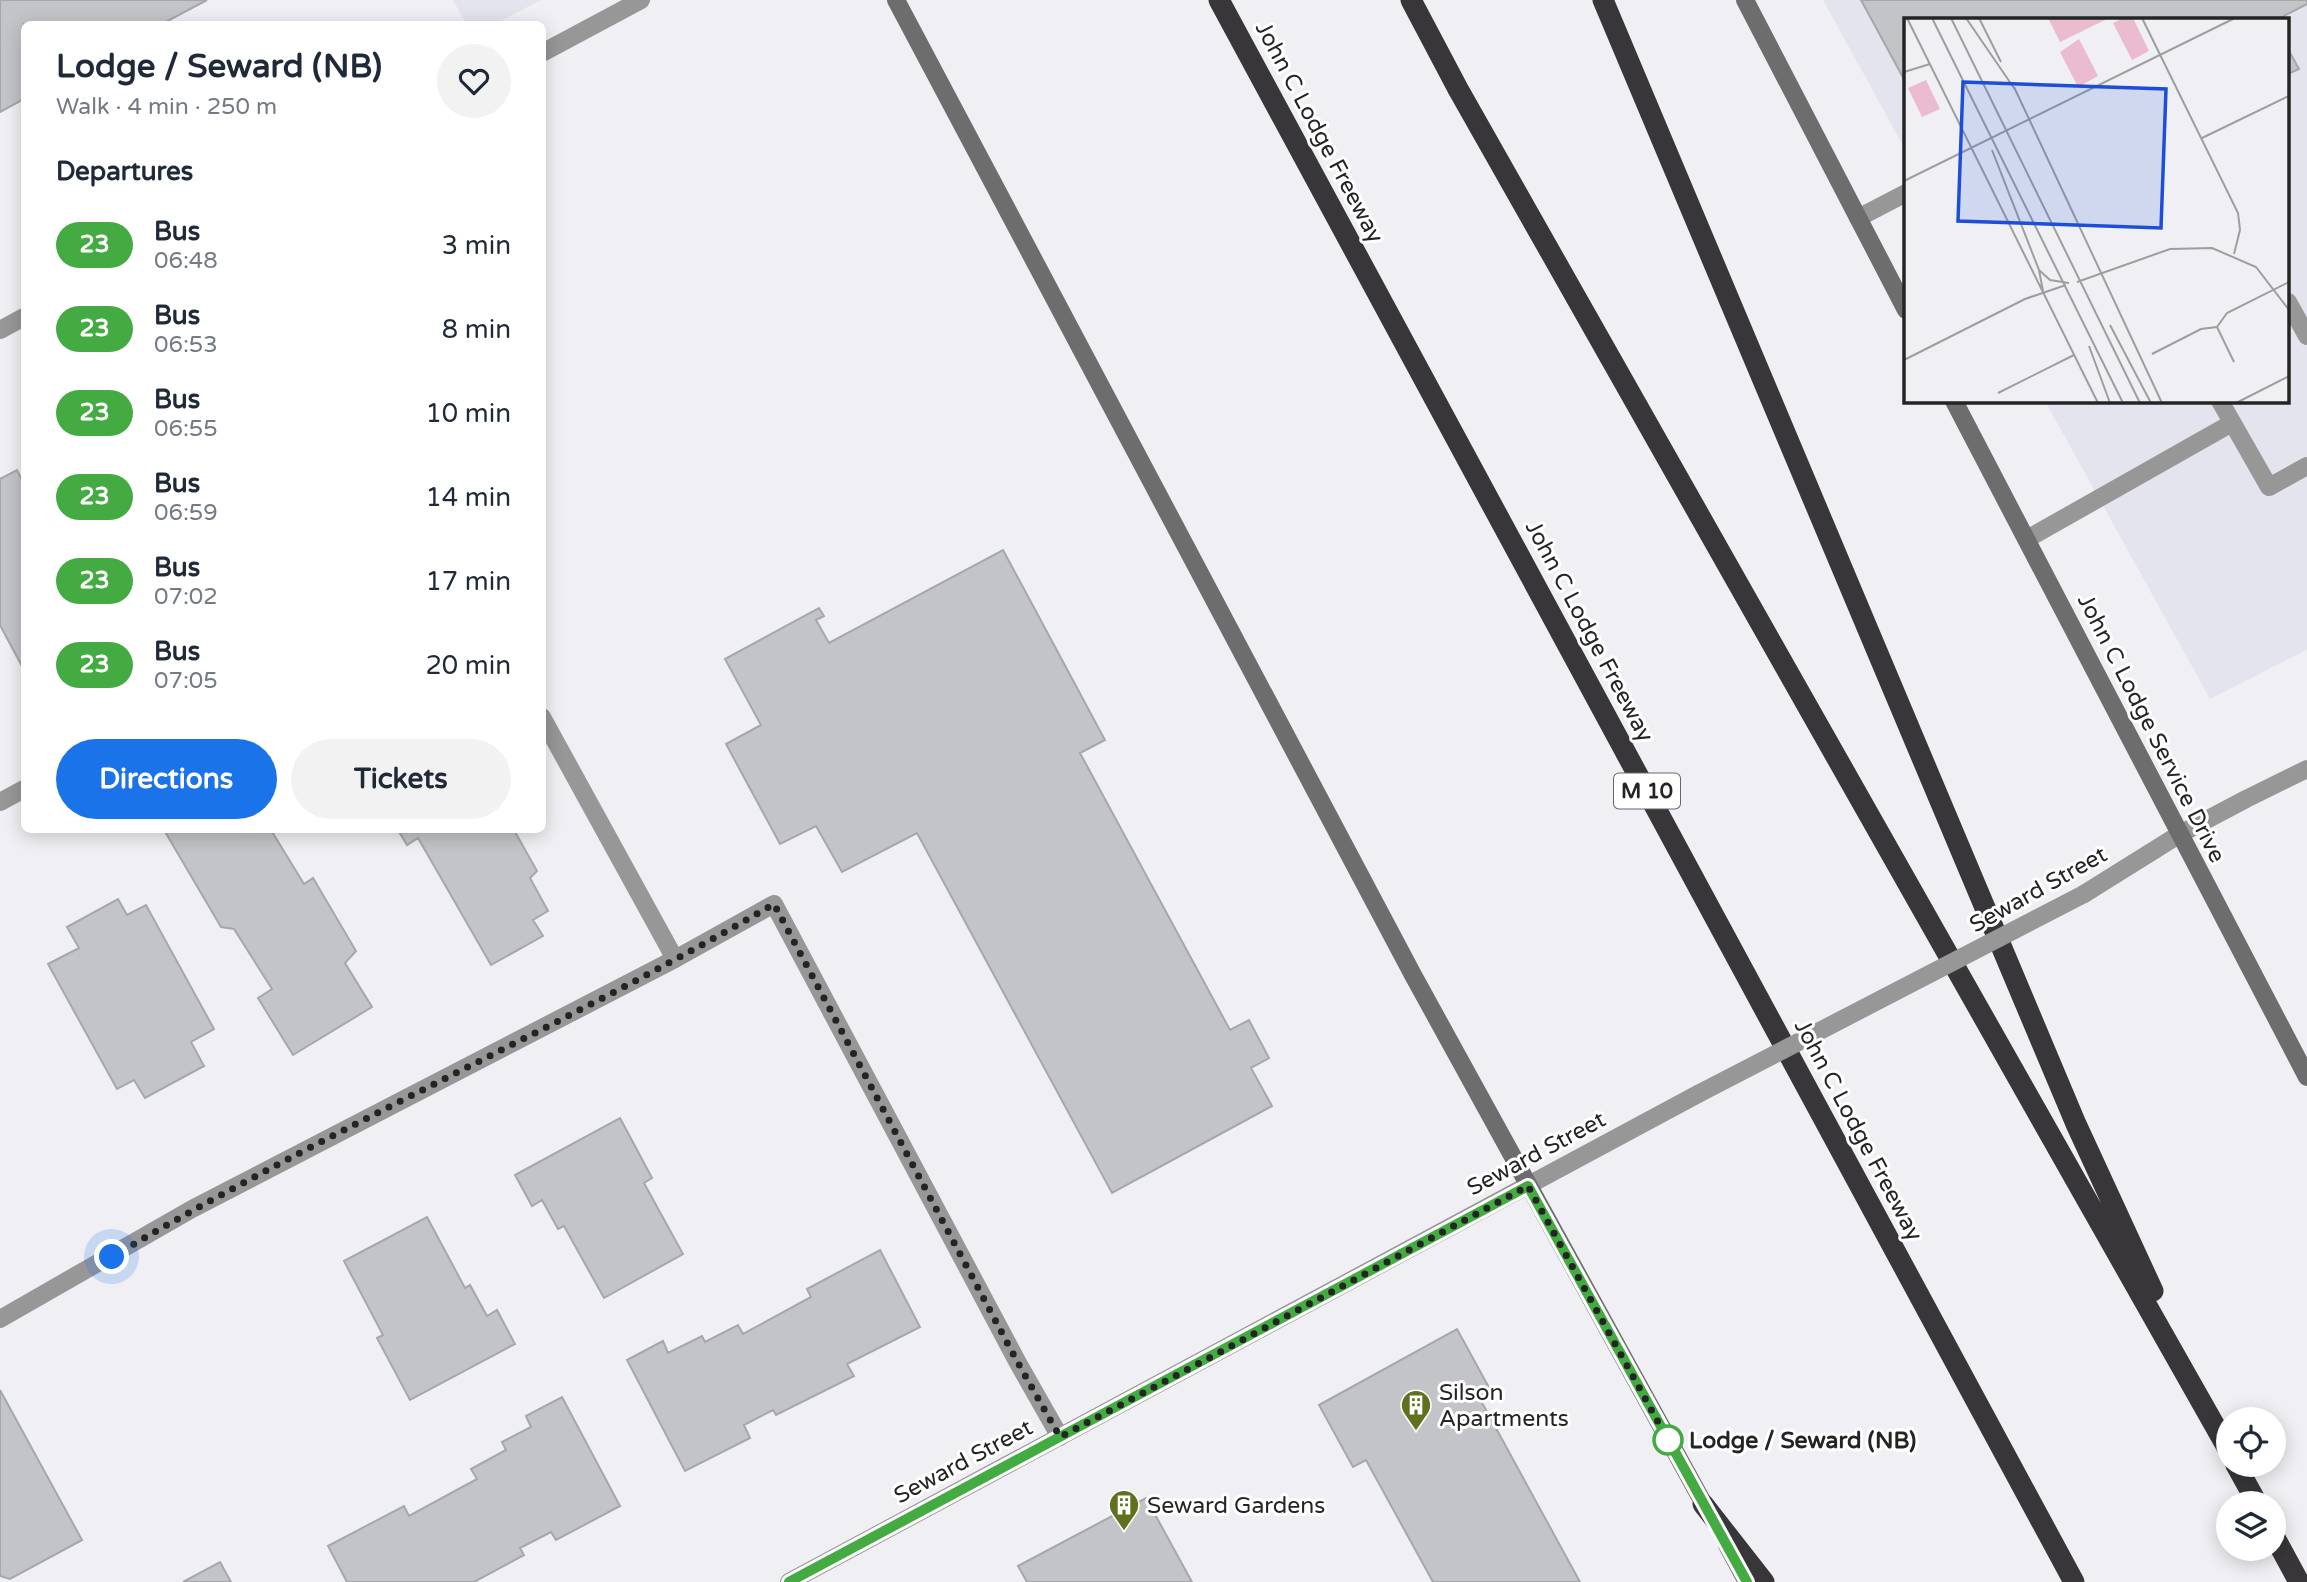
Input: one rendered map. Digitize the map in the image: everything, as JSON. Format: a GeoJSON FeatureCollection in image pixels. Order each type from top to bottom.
{"type":"FeatureCollection","features":[{"type":"Feature","properties":{"kind":"highway","name":"John C Lodge Freeway"},"geometry":{"type":"LineString","coordinates":[[1219,0],[2074,1582]]}},
{"type":"Feature","properties":{"kind":"highway"},"geometry":{"type":"LineString","coordinates":[[1411,0],[1458,89],[2216,1427]]}},
{"type":"Feature","properties":{"kind":"highway"},"geometry":{"type":"LineString","coordinates":[[1602,0],[2076,1124],[2216,1427]]}},
{"type":"Feature","properties":{"kind":"highway"},"geometry":{"type":"LineString","coordinates":[[1703,1504],[1764,1582]]}},
{"type":"Feature","properties":{"kind":"highway"},"geometry":{"type":"LineString","coordinates":[[2286,1558],[2299,1582]]}},
{"type":"Feature","properties":{"kind":"main road"},"geometry":{"type":"LineString","coordinates":[[896,0],[1413,975],[1747,1582]]}},
{"type":"Feature","properties":{"kind":"main road"},"geometry":{"type":"LineString","coordinates":[[1745,0],[1904,306]]}},
{"type":"Feature","properties":{"kind":"main road","name":"John C Lodge Service Drive"},"geometry":{"type":"LineString","coordinates":[[1955,402],[2307,1077]]}},
{"type":"Feature","properties":{"kind":"street"},"geometry":{"type":"LineString","coordinates":[[546,51],[641,0]]}},
{"type":"Feature","properties":{"kind":"street"},"geometry":{"type":"LineString","coordinates":[[1858,218],[1904,194]]}},
{"type":"Feature","properties":{"kind":"street"},"geometry":{"type":"LineString","coordinates":[[2290,306],[2307,336]]}},
{"type":"Feature","properties":{"kind":"street"},"geometry":{"type":"LineString","coordinates":[[0,330],[21,319]]}},
{"type":"Feature","properties":{"kind":"street"},"geometry":{"type":"LineString","coordinates":[[2221,402],[2269,487],[2307,467]]}},
{"type":"Feature","properties":{"kind":"street"},"geometry":{"type":"LineString","coordinates":[[2027,539],[2232,423]]}},
{"type":"Feature","properties":{"kind":"street"},"geometry":{"type":"LineString","coordinates":[[546,724],[675,959]]}},
{"type":"Feature","properties":{"kind":"street","name":"Seward Street"},"geometry":{"type":"LineString","coordinates":[[789,1582],[1698,1094],[2084,894],[2180,834],[2307,769]]}},
{"type":"Feature","properties":{"kind":"street"},"geometry":{"type":"LineString","coordinates":[[0,802],[21,791]]}},
{"type":"Feature","properties":{"kind":"street"},"geometry":{"type":"LineString","coordinates":[[0,1319],[192,1209],[675,959],[774,904],[1060,1437]]}},
{"type":"Feature","properties":{"kind":"shaded area"},"geometry":{"type":"Polygon","coordinates":[[[453,0],[541,0],[501,21],[464,21],[453,0]]]}},
{"type":"Feature","properties":{"kind":"shaded area"},"geometry":{"type":"Polygon","coordinates":[[[1823,0],[2307,0],[2307,650],[2210,699],[2046,402],[2290,402],[2290,18],[1904,18],[1904,147],[1823,0]]]}},
{"type":"Feature","properties":{"kind":"building"},"geometry":{"type":"Polygon","coordinates":[[[0,0],[207,0],[168,21],[21,21],[21,101],[0,112],[0,0]]]}},
{"type":"Feature","properties":{"kind":"building"},"geometry":{"type":"Polygon","coordinates":[[[1861,0],[2307,0],[2307,4],[2280,18],[1904,18],[1904,79],[1861,0]]]}},
{"type":"Feature","properties":{"kind":"building"},"geometry":{"type":"Polygon","coordinates":[[[2290,53],[2299,69],[2290,73],[2290,53]]]}},
{"type":"Feature","properties":{"kind":"building"},"geometry":{"type":"Polygon","coordinates":[[[17,470],[21,478],[21,664],[0,625],[0,479],[17,470]]]}},
{"type":"Feature","properties":{"kind":"building"},"geometry":{"type":"Polygon","coordinates":[[[1003,550],[1105,740],[1080,753],[1230,1030],[1249,1020],[1269,1058],[1251,1068],[1272,1106],[1112,1193],[917,833],[842,872],[816,826],[780,844],[726,744],[761,725],[725,659],[819,608],[824,616],[816,620],[829,643],[1003,550]]]}},
{"type":"Feature","properties":{"kind":"building"},"geometry":{"type":"Polygon","coordinates":[[[166,833],[273,833],[304,884],[313,878],[356,951],[345,963],[372,1007],[293,1055],[258,998],[272,989],[234,929],[221,927],[166,833]]]}},
{"type":"Feature","properties":{"kind":"building"},"geometry":{"type":"Polygon","coordinates":[[[400,833],[516,833],[537,871],[530,878],[548,911],[533,920],[543,936],[491,965],[418,838],[407,845],[400,833]]]}},
{"type":"Feature","properties":{"kind":"building"},"geometry":{"type":"Polygon","coordinates":[[[118,899],[127,915],[146,905],[214,1029],[191,1042],[204,1066],[145,1098],[134,1080],[117,1089],[48,964],[79,948],[67,927],[118,899]]]}},
{"type":"Feature","properties":{"kind":"building"},"geometry":{"type":"Polygon","coordinates":[[[620,1118],[652,1178],[644,1183],[683,1254],[604,1298],[564,1226],[558,1229],[542,1200],[532,1206],[515,1175],[620,1118]]]}},
{"type":"Feature","properties":{"kind":"building"},"geometry":{"type":"Polygon","coordinates":[[[427,1217],[465,1288],[470,1285],[487,1316],[497,1310],[515,1344],[410,1400],[377,1338],[383,1335],[344,1261],[427,1217]]]}},
{"type":"Feature","properties":{"kind":"building"},"geometry":{"type":"Polygon","coordinates":[[[880,1250],[920,1327],[847,1364],[854,1376],[776,1415],[773,1410],[744,1425],[750,1438],[685,1471],[627,1360],[663,1341],[668,1353],[702,1336],[705,1342],[738,1325],[743,1334],[811,1297],[807,1289],[880,1250]]]}},
{"type":"Feature","properties":{"kind":"building","name":"Silson Apartments"},"geometry":{"type":"Polygon","coordinates":[[[1457,1329],[1492,1393],[1480,1399],[1580,1582],[1433,1582],[1366,1460],[1353,1467],[1319,1405],[1457,1329]]]}},
{"type":"Feature","properties":{"kind":"building"},"geometry":{"type":"Polygon","coordinates":[[[0,1390],[82,1540],[10,1579],[0,1576],[0,1390]]]}},
{"type":"Feature","properties":{"kind":"building"},"geometry":{"type":"Polygon","coordinates":[[[562,1397],[620,1506],[556,1540],[551,1532],[520,1548],[524,1555],[474,1582],[347,1582],[328,1546],[404,1506],[409,1516],[477,1479],[471,1469],[506,1450],[502,1442],[531,1427],[526,1416],[562,1397]]]}},
{"type":"Feature","properties":{"kind":"building","name":"Seward Gardens"},"geometry":{"type":"Polygon","coordinates":[[[1146,1498],[1192,1582],[1027,1582],[1018,1566],[1146,1498]]]}},
{"type":"Feature","properties":{"kind":"building"},"geometry":{"type":"Polygon","coordinates":[[[220,1562],[231,1582],[183,1582],[220,1562]]]}},
{"type":"Feature","properties":{"kind":"bus line","name":"23"},"geometry":{"type":"LineString","coordinates":[[789,1582],[1528,1186],[1747,1582]]}},
{"type":"Feature","properties":{"kind":"place","name":"Silson Apartments"},"geometry":{"type":"Point","coordinates":[1416,1432]}},
{"type":"Feature","properties":{"kind":"place","name":"Lodge / Seward (NB)"},"geometry":{"type":"Point","coordinates":[1668,1440]}},
{"type":"Feature","properties":{"kind":"place","name":"Seward Gardens"},"geometry":{"type":"Point","coordinates":[1124,1532]}},
{"type":"Feature","properties":{"kind":"route"},"geometry":{"type":"LineString","coordinates":[[112,1257],[192,1209],[675,959],[774,904],[1060,1437],[1528,1186],[1668,1440]]}}]}
